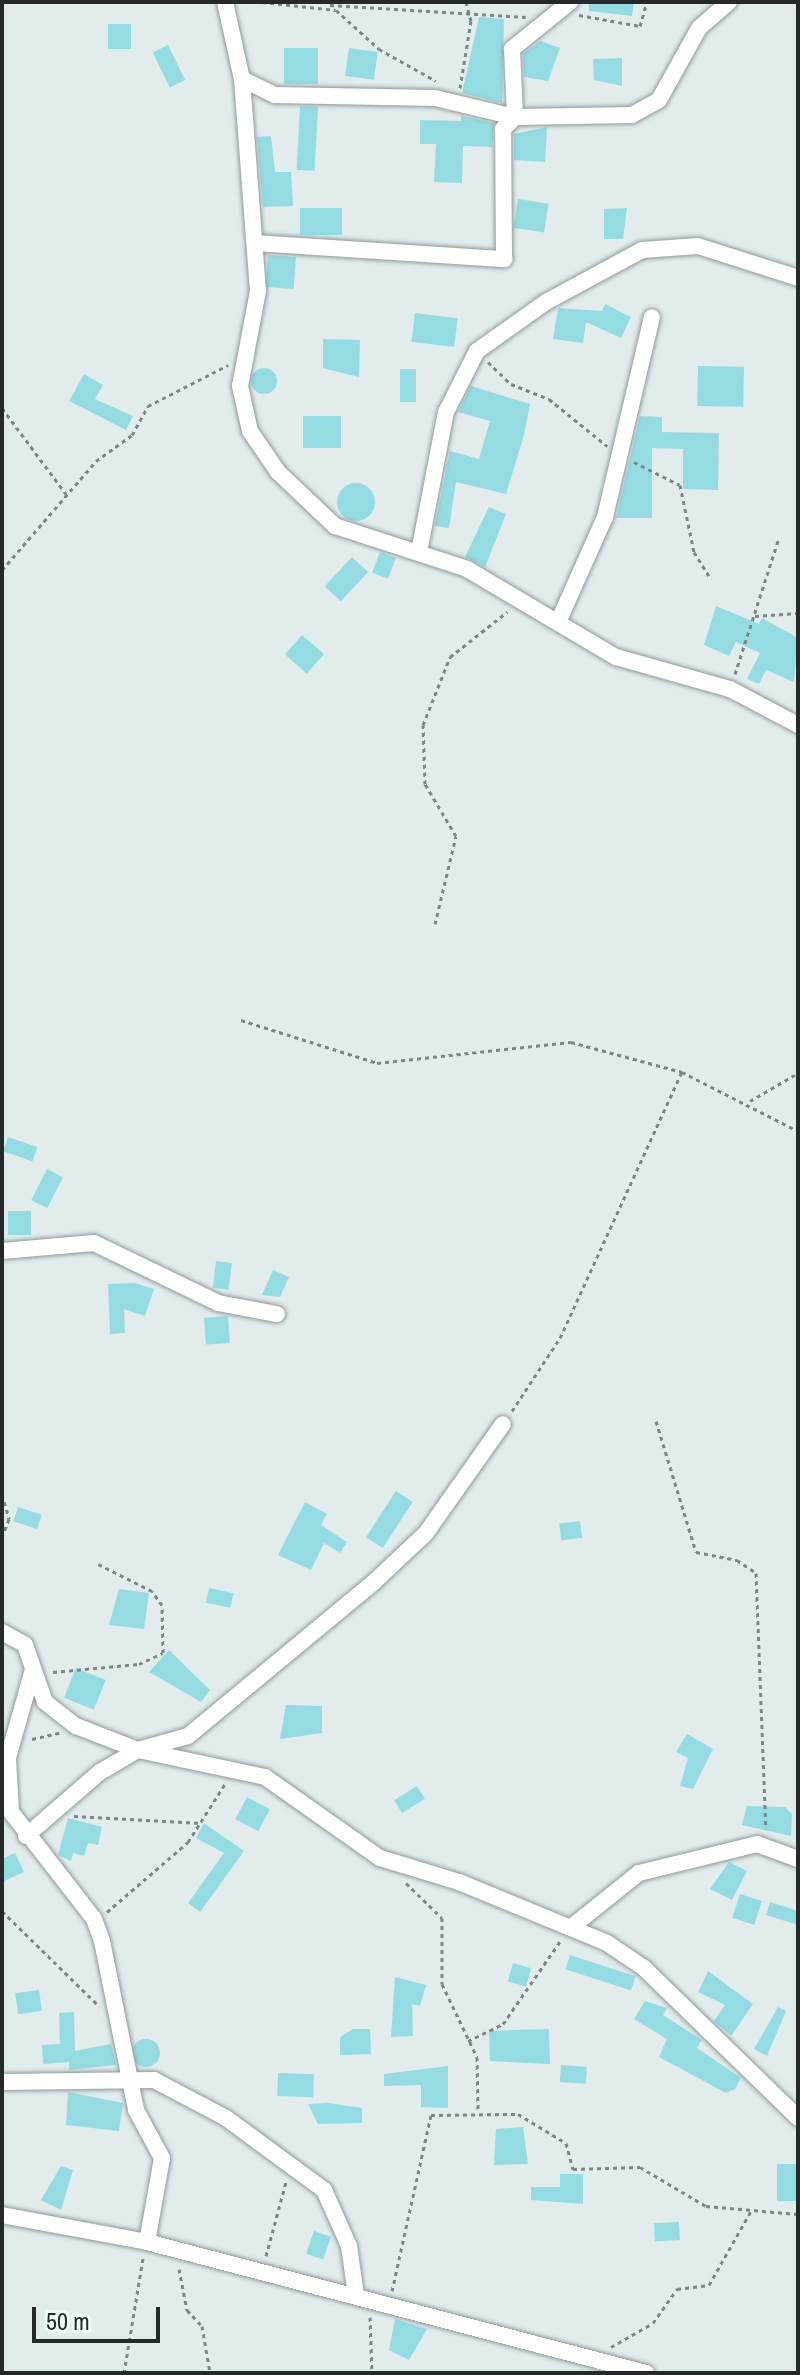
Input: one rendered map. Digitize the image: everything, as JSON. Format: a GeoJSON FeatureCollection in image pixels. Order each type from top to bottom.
{"type":"FeatureCollection","features":[{"type":"Feature","properties":{"kind":"street"},"geometry":{"type":"LineString","coordinates":[[225,2],[242,79],[258,291],[242,357],[250,431],[303,502],[335,526],[419,552],[522,599],[616,657],[730,689],[798,725]]}},
{"type":"Feature","properties":{"kind":"street"},"geometry":{"type":"LineString","coordinates":[[242,79],[275,95],[464,104],[515,117],[647,111],[699,28],[729,2]]}},
{"type":"Feature","properties":{"kind":"street"},"geometry":{"type":"LineString","coordinates":[[255,243],[499,261],[505,255],[503,129],[515,117],[512,49],[523,34],[563,11]]}},
{"type":"Feature","properties":{"kind":"street"},"geometry":{"type":"LineString","coordinates":[[419,552],[441,427],[463,367],[477,351],[642,250],[698,246],[798,278]]}},
{"type":"Feature","properties":{"kind":"street"},"geometry":{"type":"LineString","coordinates":[[559,620],[591,559],[652,317]]}},
{"type":"Feature","properties":{"kind":"street"},"geometry":{"type":"LineString","coordinates":[[2,1251],[94,1243],[218,1303],[277,1314]]}},
{"type":"Feature","properties":{"kind":"street"},"geometry":{"type":"LineString","coordinates":[[26,1836],[50,1814],[138,1750],[188,1736],[374,1582],[426,1533],[503,1424]]}},
{"type":"Feature","properties":{"kind":"street"},"geometry":{"type":"LineString","coordinates":[[2,1632],[25,1645],[45,1702],[83,1729],[138,1750],[234,1767],[265,1777],[380,1858],[574,1925],[644,1968],[798,2118]]}},
{"type":"Feature","properties":{"kind":"street"},"geometry":{"type":"LineString","coordinates":[[34,1677],[10,1747],[11,1812],[26,1836],[94,1919],[136,2110],[162,2162],[147,2242]]}},
{"type":"Feature","properties":{"kind":"street"},"geometry":{"type":"LineString","coordinates":[[574,1925],[639,1873],[767,1844],[798,1859]]}},
{"type":"Feature","properties":{"kind":"street"},"geometry":{"type":"LineString","coordinates":[[2,2082],[131,2077],[163,2082],[292,2166],[329,2197],[349,2246],[362,2296]]}},
{"type":"Feature","properties":{"kind":"street"},"geometry":{"type":"LineString","coordinates":[[2,2215],[172,2248],[262,2275],[388,2302],[646,2373]]}},
{"type":"Feature","properties":{"kind":"path"},"geometry":{"type":"LineString","coordinates":[[262,2],[563,11],[640,26],[647,2]]}},
{"type":"Feature","properties":{"kind":"path"},"geometry":{"type":"LineString","coordinates":[[464,104],[466,2]]}},
{"type":"Feature","properties":{"kind":"path"},"geometry":{"type":"LineString","coordinates":[[326,6],[379,49],[442,83]]}},
{"type":"Feature","properties":{"kind":"path"},"geometry":{"type":"LineString","coordinates":[[477,351],[511,384],[549,399],[616,453],[680,485],[691,545],[711,579]]}},
{"type":"Feature","properties":{"kind":"path"},"geometry":{"type":"LineString","coordinates":[[2,570],[66,494],[132,435],[164,393],[242,357]]}},
{"type":"Feature","properties":{"kind":"path"},"geometry":{"type":"LineString","coordinates":[[2,408],[66,494]]}},
{"type":"Feature","properties":{"kind":"path"},"geometry":{"type":"LineString","coordinates":[[730,689],[779,538]]}},
{"type":"Feature","properties":{"kind":"path"},"geometry":{"type":"LineString","coordinates":[[435,924],[456,836],[425,784],[423,725],[450,657],[522,599]]}},
{"type":"Feature","properties":{"kind":"path"},"geometry":{"type":"LineString","coordinates":[[754,616],[798,613]]}},
{"type":"Feature","properties":{"kind":"path"},"geometry":{"type":"LineString","coordinates":[[241,1020],[353,1060],[407,1063],[571,1042],[682,1072],[750,1101],[798,1131]]}},
{"type":"Feature","properties":{"kind":"path"},"geometry":{"type":"LineString","coordinates":[[503,1424],[560,1338],[682,1072]]}},
{"type":"Feature","properties":{"kind":"path"},"geometry":{"type":"LineString","coordinates":[[750,1101],[798,1073]]}},
{"type":"Feature","properties":{"kind":"path"},"geometry":{"type":"LineString","coordinates":[[656,1421],[696,1552],[737,1560],[756,1573],[767,1844]]}},
{"type":"Feature","properties":{"kind":"path"},"geometry":{"type":"LineString","coordinates":[[2,1494],[9,1519],[2,1537]]}},
{"type":"Feature","properties":{"kind":"path"},"geometry":{"type":"LineString","coordinates":[[34,1677],[84,1664],[139,1664],[163,1653],[162,1605],[152,1591],[98,1564]]}},
{"type":"Feature","properties":{"kind":"path"},"geometry":{"type":"LineString","coordinates":[[10,1747],[83,1729]]}},
{"type":"Feature","properties":{"kind":"path"},"geometry":{"type":"LineString","coordinates":[[94,1919],[157,1872],[202,1823],[234,1767]]}},
{"type":"Feature","properties":{"kind":"path"},"geometry":{"type":"LineString","coordinates":[[50,1814],[202,1823]]}},
{"type":"Feature","properties":{"kind":"path"},"geometry":{"type":"LineString","coordinates":[[400,1878],[442,1918],[442,1984],[477,2057],[477,2111]]}},
{"type":"Feature","properties":{"kind":"path"},"geometry":{"type":"LineString","coordinates":[[2,1911],[81,1994],[118,2020]]}},
{"type":"Feature","properties":{"kind":"path"},"geometry":{"type":"LineString","coordinates":[[468,2041],[503,2024],[574,1925]]}},
{"type":"Feature","properties":{"kind":"path"},"geometry":{"type":"LineString","coordinates":[[388,2302],[426,2120],[477,2111],[518,2114],[566,2143],[573,2169],[640,2167],[691,2200],[751,2211],[798,2214]]}},
{"type":"Feature","properties":{"kind":"path"},"geometry":{"type":"LineString","coordinates":[[262,2275],[292,2166]]}},
{"type":"Feature","properties":{"kind":"path"},"geometry":{"type":"LineString","coordinates":[[595,2358],[653,2323],[677,2289],[709,2285],[751,2211]]}},
{"type":"Feature","properties":{"kind":"path"},"geometry":{"type":"LineString","coordinates":[[124,2373],[147,2242]]}},
{"type":"Feature","properties":{"kind":"path"},"geometry":{"type":"LineString","coordinates":[[172,2248],[187,2310],[202,2326],[210,2373]]}},
{"type":"Feature","properties":{"kind":"path"},"geometry":{"type":"LineString","coordinates":[[362,2296],[372,2373]]}},
{"type":"Feature","properties":{"kind":"building"},"geometry":{"type":"Polygon","coordinates":[[[589,2],[634,2],[632,16],[589,11],[589,2]]]}},
{"type":"Feature","properties":{"kind":"building"},"geometry":{"type":"Polygon","coordinates":[[[479,17],[504,19],[502,103],[462,93],[479,17]]]}},
{"type":"Feature","properties":{"kind":"building"},"geometry":{"type":"Polygon","coordinates":[[[108,24],[131,24],[131,49],[108,49],[108,24]]]}},
{"type":"Feature","properties":{"kind":"building"},"geometry":{"type":"Polygon","coordinates":[[[540,41],[560,48],[548,81],[524,77],[523,54],[540,41]]]}},
{"type":"Feature","properties":{"kind":"building"},"geometry":{"type":"Polygon","coordinates":[[[168,45],[185,80],[170,88],[153,52],[168,45]]]}},
{"type":"Feature","properties":{"kind":"building"},"geometry":{"type":"Polygon","coordinates":[[[284,48],[318,48],[318,84],[284,84],[284,48]]]}},
{"type":"Feature","properties":{"kind":"building"},"geometry":{"type":"Polygon","coordinates":[[[349,48],[378,52],[374,80],[345,76],[349,48]]]}},
{"type":"Feature","properties":{"kind":"building"},"geometry":{"type":"Polygon","coordinates":[[[622,58],[622,86],[594,80],[593,59],[622,58]]]}},
{"type":"Feature","properties":{"kind":"building"},"geometry":{"type":"Polygon","coordinates":[[[300,106],[318,107],[315,171],[297,170],[300,106]]]}},
{"type":"Feature","properties":{"kind":"building"},"geometry":{"type":"Polygon","coordinates":[[[461,116],[494,123],[492,147],[463,146],[462,183],[434,182],[436,144],[420,144],[420,120],[461,121],[461,116]]]}},
{"type":"Feature","properties":{"kind":"building"},"geometry":{"type":"Polygon","coordinates":[[[547,127],[545,162],[514,160],[514,134],[547,127]]]}},
{"type":"Feature","properties":{"kind":"building"},"geometry":{"type":"Polygon","coordinates":[[[271,136],[275,172],[291,172],[293,206],[263,207],[257,137],[271,136]]]}},
{"type":"Feature","properties":{"kind":"building"},"geometry":{"type":"Polygon","coordinates":[[[518,199],[549,204],[544,232],[513,228],[518,199]]]}},
{"type":"Feature","properties":{"kind":"building"},"geometry":{"type":"Polygon","coordinates":[[[300,208],[342,208],[342,235],[300,235],[300,208]]]}},
{"type":"Feature","properties":{"kind":"building"},"geometry":{"type":"Polygon","coordinates":[[[627,208],[623,239],[604,239],[604,209],[627,208]]]}},
{"type":"Feature","properties":{"kind":"building"},"geometry":{"type":"Polygon","coordinates":[[[268,255],[296,257],[294,289],[266,287],[268,255]]]}},
{"type":"Feature","properties":{"kind":"building"},"geometry":{"type":"Polygon","coordinates":[[[605,304],[631,317],[621,338],[586,322],[583,343],[553,339],[558,308],[602,311],[605,304]]]}},
{"type":"Feature","properties":{"kind":"building"},"geometry":{"type":"Polygon","coordinates":[[[415,313],[458,318],[454,347],[411,342],[415,313]]]}},
{"type":"Feature","properties":{"kind":"building"},"geometry":{"type":"Polygon","coordinates":[[[323,339],[360,340],[359,377],[323,368],[323,339]]]}},
{"type":"Feature","properties":{"kind":"building"},"geometry":{"type":"Polygon","coordinates":[[[698,366],[744,367],[743,407],[697,406],[698,366]]]}},
{"type":"Feature","properties":{"kind":"building"},"geometry":{"type":"Polygon","coordinates":[[[264,368],[273,372],[277,381],[273,390],[264,394],[255,390],[251,381],[255,372],[264,368]]]}},
{"type":"Feature","properties":{"kind":"building"},"geometry":{"type":"Polygon","coordinates":[[[400,369],[416,369],[416,402],[400,402],[400,369]]]}},
{"type":"Feature","properties":{"kind":"building"},"geometry":{"type":"Polygon","coordinates":[[[84,374],[103,385],[95,399],[133,416],[126,430],[69,401],[84,374]]]}},
{"type":"Feature","properties":{"kind":"building"},"geometry":{"type":"Polygon","coordinates":[[[471,386],[530,404],[524,435],[506,494],[456,482],[449,528],[435,526],[450,451],[479,459],[490,421],[458,412],[471,386]]]}},
{"type":"Feature","properties":{"kind":"building"},"geometry":{"type":"Polygon","coordinates":[[[303,416],[341,416],[341,448],[303,448],[303,416]]]}},
{"type":"Feature","properties":{"kind":"building"},"geometry":{"type":"Polygon","coordinates":[[[640,416],[662,417],[662,432],[719,433],[718,490],[683,489],[683,449],[652,448],[652,518],[616,518],[640,416]]]}},
{"type":"Feature","properties":{"kind":"building"},"geometry":{"type":"Polygon","coordinates":[[[356,483],[370,488],[375,502],[370,516],[356,521],[342,516],[337,502],[342,488],[356,483]]]}},
{"type":"Feature","properties":{"kind":"building"},"geometry":{"type":"Polygon","coordinates":[[[489,507],[506,514],[485,567],[465,557],[489,507]]]}},
{"type":"Feature","properties":{"kind":"building"},"geometry":{"type":"Polygon","coordinates":[[[380,552],[396,558],[388,579],[372,573],[380,552]]]}},
{"type":"Feature","properties":{"kind":"building"},"geometry":{"type":"Polygon","coordinates":[[[352,557],[368,572],[341,601],[325,586],[352,557]]]}},
{"type":"Feature","properties":{"kind":"building"},"geometry":{"type":"Polygon","coordinates":[[[716,606],[759,624],[762,618],[798,638],[794,682],[766,670],[759,684],[747,679],[760,653],[736,642],[729,656],[704,645],[716,606]]]}},
{"type":"Feature","properties":{"kind":"building"},"geometry":{"type":"Polygon","coordinates":[[[302,635],[324,654],[307,674],[285,655],[302,635]]]}},
{"type":"Feature","properties":{"kind":"building"},"geometry":{"type":"Polygon","coordinates":[[[8,1137],[37,1147],[32,1161],[3,1151],[8,1137]]]}},
{"type":"Feature","properties":{"kind":"building"},"geometry":{"type":"Polygon","coordinates":[[[47,1169],[63,1177],[47,1208],[31,1200],[47,1169]]]}},
{"type":"Feature","properties":{"kind":"building"},"geometry":{"type":"Polygon","coordinates":[[[8,1211],[31,1211],[31,1235],[8,1235],[8,1211]]]}},
{"type":"Feature","properties":{"kind":"building"},"geometry":{"type":"Polygon","coordinates":[[[216,1261],[232,1263],[229,1290],[213,1288],[216,1261]]]}},
{"type":"Feature","properties":{"kind":"building"},"geometry":{"type":"Polygon","coordinates":[[[273,1270],[289,1277],[280,1297],[262,1295],[273,1270]]]}},
{"type":"Feature","properties":{"kind":"building"},"geometry":{"type":"Polygon","coordinates":[[[135,1283],[154,1289],[145,1316],[124,1309],[125,1333],[110,1334],[108,1284],[135,1283]]]}},
{"type":"Feature","properties":{"kind":"building"},"geometry":{"type":"Polygon","coordinates":[[[228,1316],[230,1343],[206,1345],[204,1318],[228,1316]]]}},
{"type":"Feature","properties":{"kind":"building"},"geometry":{"type":"Polygon","coordinates":[[[396,1491],[413,1502],[383,1548],[366,1537],[396,1491]]]}},
{"type":"Feature","properties":{"kind":"building"},"geometry":{"type":"Polygon","coordinates":[[[305,1502],[327,1514],[321,1525],[347,1542],[340,1553],[324,1543],[311,1570],[278,1555],[305,1502]]]}},
{"type":"Feature","properties":{"kind":"building"},"geometry":{"type":"Polygon","coordinates":[[[18,1507],[42,1515],[37,1529],[13,1521],[18,1507]]]}},
{"type":"Feature","properties":{"kind":"building"},"geometry":{"type":"Polygon","coordinates":[[[580,1521],[582,1538],[561,1540],[559,1524],[580,1521]]]}},
{"type":"Feature","properties":{"kind":"building"},"geometry":{"type":"Polygon","coordinates":[[[209,1588],[233,1593],[230,1608],[206,1603],[209,1588]]]}},
{"type":"Feature","properties":{"kind":"building"},"geometry":{"type":"Polygon","coordinates":[[[119,1589],[149,1593],[144,1629],[109,1625],[119,1589]]]}},
{"type":"Feature","properties":{"kind":"building"},"geometry":{"type":"Polygon","coordinates":[[[169,1650],[210,1690],[201,1702],[149,1672],[169,1650]]]}},
{"type":"Feature","properties":{"kind":"building"},"geometry":{"type":"Polygon","coordinates":[[[76,1668],[106,1680],[94,1710],[64,1698],[76,1668]]]}},
{"type":"Feature","properties":{"kind":"building"},"geometry":{"type":"Polygon","coordinates":[[[286,1705],[322,1706],[322,1733],[280,1739],[286,1705]]]}},
{"type":"Feature","properties":{"kind":"building"},"geometry":{"type":"Polygon","coordinates":[[[687,1734],[713,1749],[693,1789],[680,1786],[688,1758],[676,1752],[687,1734]]]}},
{"type":"Feature","properties":{"kind":"building"},"geometry":{"type":"Polygon","coordinates":[[[417,1786],[425,1799],[402,1813],[394,1800],[417,1786]]]}},
{"type":"Feature","properties":{"kind":"building"},"geometry":{"type":"Polygon","coordinates":[[[247,1797],[270,1809],[258,1831],[235,1819],[247,1797]]]}},
{"type":"Feature","properties":{"kind":"building"},"geometry":{"type":"Polygon","coordinates":[[[747,1806],[785,1807],[792,1814],[791,1836],[742,1825],[747,1806]]]}},
{"type":"Feature","properties":{"kind":"building"},"geometry":{"type":"Polygon","coordinates":[[[68,1818],[102,1827],[98,1845],[88,1843],[84,1856],[73,1853],[71,1861],[58,1855],[68,1818]]]}},
{"type":"Feature","properties":{"kind":"building"},"geometry":{"type":"Polygon","coordinates":[[[204,1823],[244,1851],[200,1912],[188,1903],[224,1853],[196,1838],[204,1823]]]}},
{"type":"Feature","properties":{"kind":"building"},"geometry":{"type":"Polygon","coordinates":[[[15,1853],[24,1872],[2,1882],[2,1859],[15,1853]]]}},
{"type":"Feature","properties":{"kind":"building"},"geometry":{"type":"Polygon","coordinates":[[[729,1862],[747,1871],[732,1900],[710,1889],[729,1862]]]}},
{"type":"Feature","properties":{"kind":"building"},"geometry":{"type":"Polygon","coordinates":[[[740,1894],[762,1901],[754,1925],[732,1918],[740,1894]]]}},
{"type":"Feature","properties":{"kind":"building"},"geometry":{"type":"Polygon","coordinates":[[[770,1902],[798,1911],[798,1925],[766,1915],[770,1902]]]}},
{"type":"Feature","properties":{"kind":"building"},"geometry":{"type":"Polygon","coordinates":[[[570,1955],[636,1976],[631,1991],[565,1969],[570,1955]]]}},
{"type":"Feature","properties":{"kind":"building"},"geometry":{"type":"Polygon","coordinates":[[[513,1963],[531,1968],[526,1987],[508,1981],[513,1963]]]}},
{"type":"Feature","properties":{"kind":"building"},"geometry":{"type":"Polygon","coordinates":[[[708,1971],[753,2004],[731,2036],[714,2021],[725,2005],[698,1992],[708,1971]]]}},
{"type":"Feature","properties":{"kind":"building"},"geometry":{"type":"Polygon","coordinates":[[[395,1977],[426,1985],[420,2006],[412,2004],[413,2036],[391,2037],[395,1977]]]}},
{"type":"Feature","properties":{"kind":"building"},"geometry":{"type":"Polygon","coordinates":[[[39,1990],[42,2011],[18,2014],[15,1993],[39,1990]]]}},
{"type":"Feature","properties":{"kind":"building"},"geometry":{"type":"Polygon","coordinates":[[[645,2001],[667,2008],[663,2015],[702,2040],[697,2048],[741,2078],[735,2089],[726,2093],[659,2057],[667,2039],[634,2019],[645,2001]]]}},
{"type":"Feature","properties":{"kind":"building"},"geometry":{"type":"Polygon","coordinates":[[[778,2007],[786,2011],[767,2056],[754,2049],[778,2007]]]}},
{"type":"Feature","properties":{"kind":"building"},"geometry":{"type":"Polygon","coordinates":[[[74,2012],[75,2051],[111,2044],[116,2065],[69,2070],[69,2062],[43,2064],[42,2045],[60,2044],[59,2013],[74,2012]]]}},
{"type":"Feature","properties":{"kind":"building"},"geometry":{"type":"Polygon","coordinates":[[[353,2029],[370,2029],[371,2054],[340,2055],[340,2037],[353,2029]]]}},
{"type":"Feature","properties":{"kind":"building"},"geometry":{"type":"Polygon","coordinates":[[[549,2029],[550,2064],[490,2061],[489,2031],[549,2029]]]}},
{"type":"Feature","properties":{"kind":"building"},"geometry":{"type":"Polygon","coordinates":[[[146,2039],[156,2043],[160,2053],[156,2063],[146,2067],[136,2063],[132,2053],[136,2043],[146,2039]]]}},
{"type":"Feature","properties":{"kind":"building"},"geometry":{"type":"Polygon","coordinates":[[[561,2065],[587,2067],[586,2084],[560,2082],[561,2065]]]}},
{"type":"Feature","properties":{"kind":"building"},"geometry":{"type":"Polygon","coordinates":[[[448,2066],[448,2108],[421,2107],[421,2085],[384,2086],[384,2074],[448,2066]]]}},
{"type":"Feature","properties":{"kind":"building"},"geometry":{"type":"Polygon","coordinates":[[[278,2073],[314,2074],[313,2097],[277,2096],[278,2073]]]}},
{"type":"Feature","properties":{"kind":"building"},"geometry":{"type":"Polygon","coordinates":[[[68,2092],[123,2103],[119,2131],[66,2125],[68,2092]]]}},
{"type":"Feature","properties":{"kind":"building"},"geometry":{"type":"Polygon","coordinates":[[[328,2103],[362,2108],[362,2123],[318,2124],[308,2104],[328,2103]]]}},
{"type":"Feature","properties":{"kind":"building"},"geometry":{"type":"Polygon","coordinates":[[[523,2127],[528,2164],[494,2165],[496,2129],[523,2127]]]}},
{"type":"Feature","properties":{"kind":"building"},"geometry":{"type":"Polygon","coordinates":[[[777,2164],[798,2164],[798,2201],[777,2201],[777,2164]]]}},
{"type":"Feature","properties":{"kind":"building"},"geometry":{"type":"Polygon","coordinates":[[[61,2166],[73,2170],[61,2210],[41,2200],[61,2166]]]}},
{"type":"Feature","properties":{"kind":"building"},"geometry":{"type":"Polygon","coordinates":[[[560,2174],[583,2174],[583,2204],[531,2200],[531,2187],[560,2187],[560,2174]]]}},
{"type":"Feature","properties":{"kind":"building"},"geometry":{"type":"Polygon","coordinates":[[[679,2222],[680,2240],[655,2241],[654,2223],[679,2222]]]}},
{"type":"Feature","properties":{"kind":"building"},"geometry":{"type":"Polygon","coordinates":[[[314,2231],[331,2237],[323,2260],[306,2254],[314,2231]]]}},
{"type":"Feature","properties":{"kind":"building"},"geometry":{"type":"Polygon","coordinates":[[[395,2319],[427,2329],[409,2360],[389,2350],[395,2319]]]}}]}
